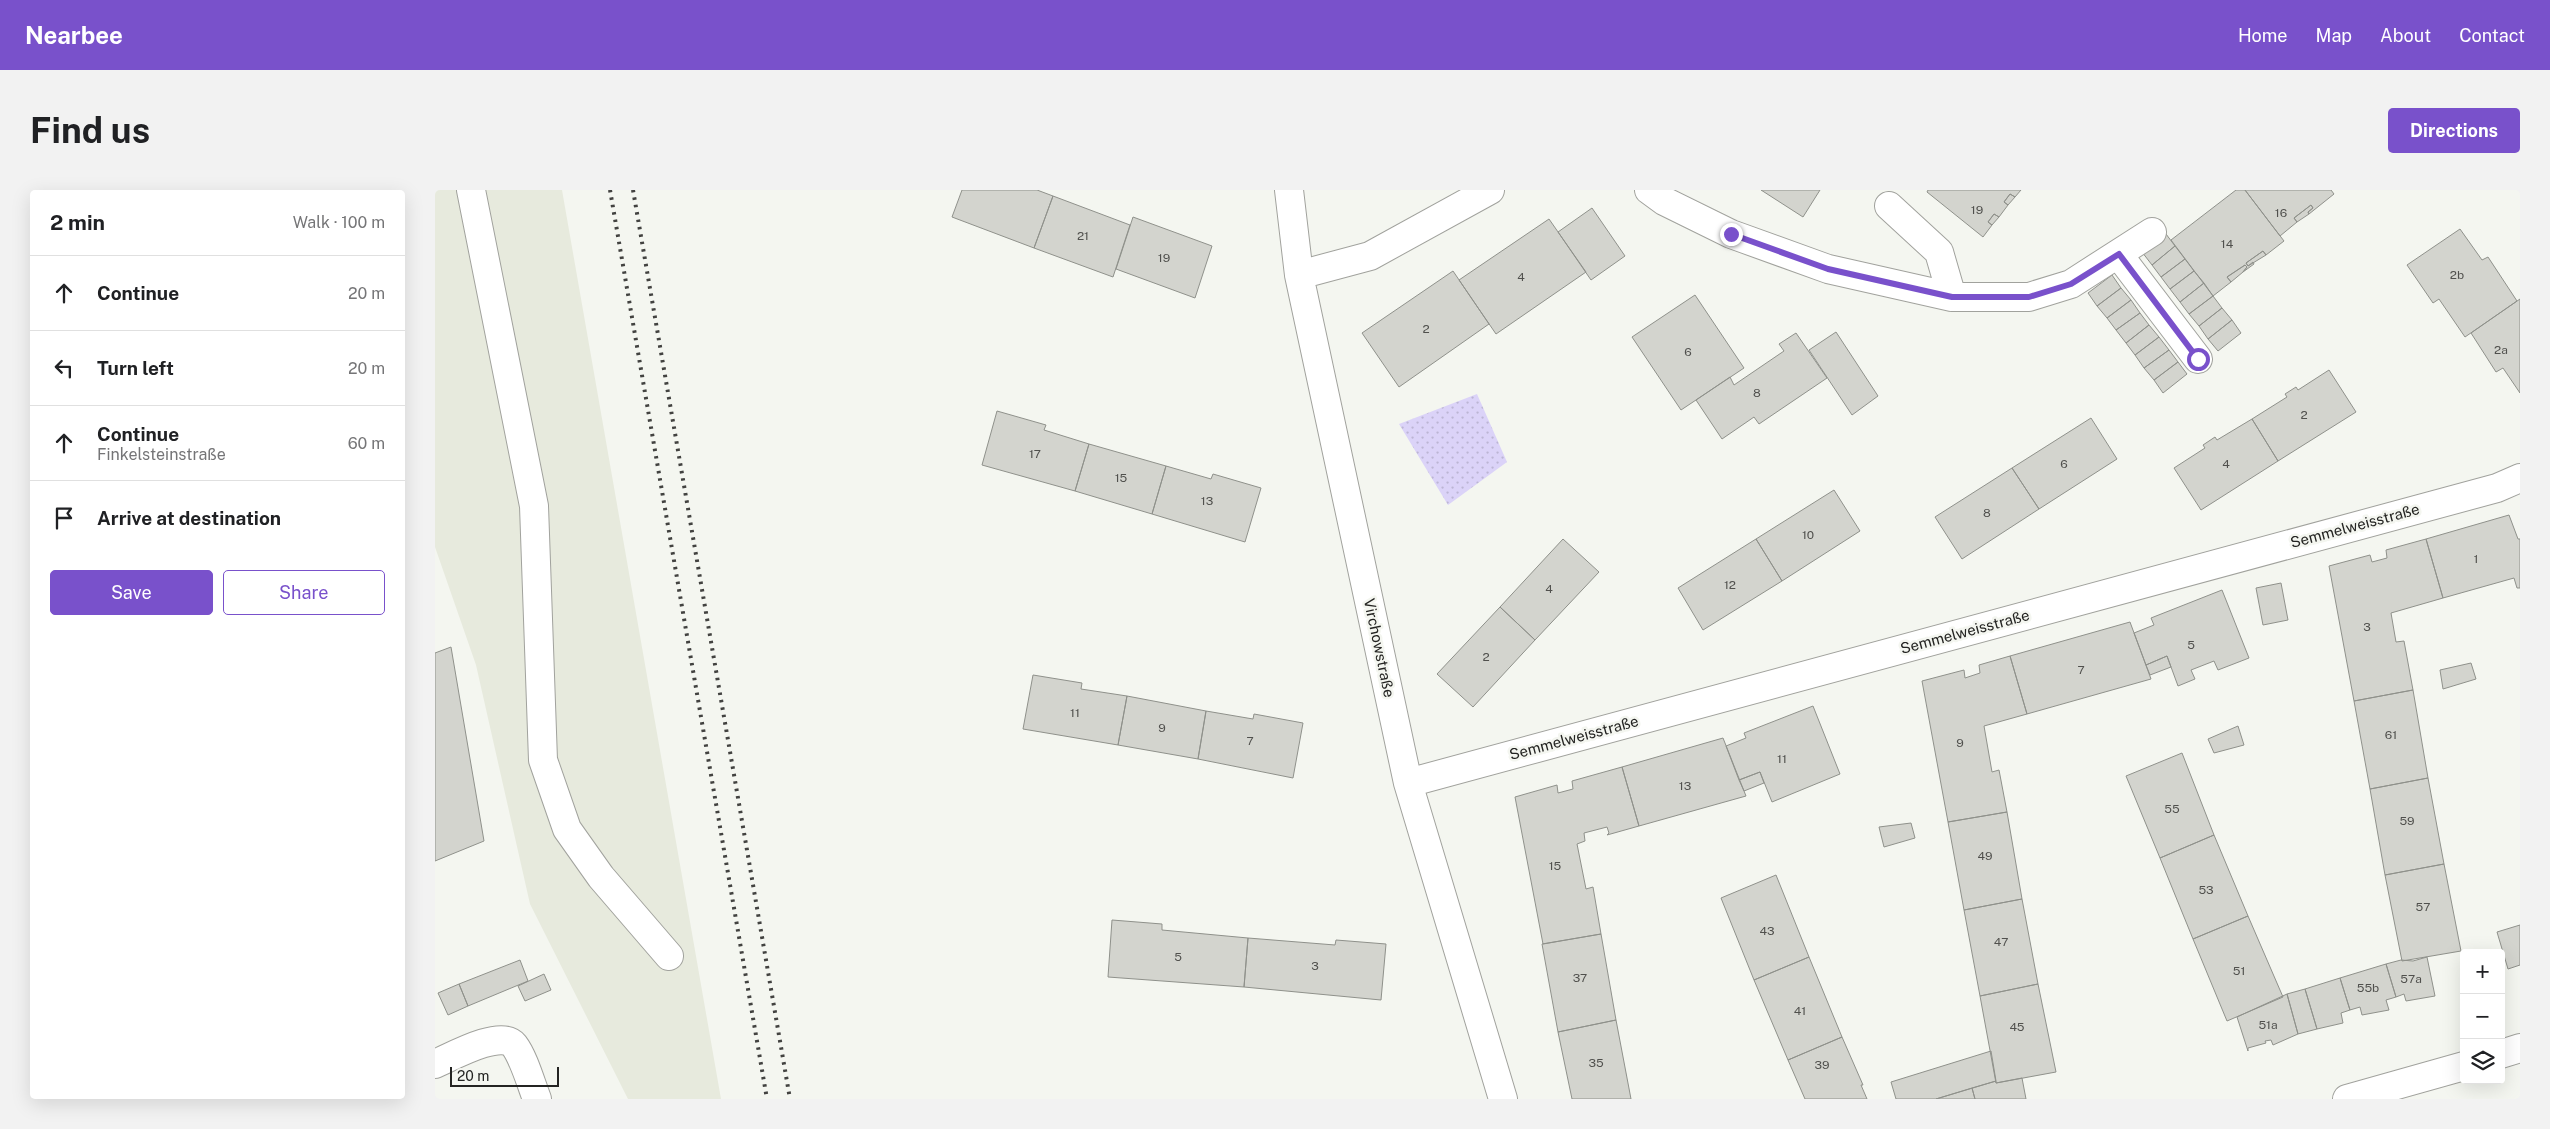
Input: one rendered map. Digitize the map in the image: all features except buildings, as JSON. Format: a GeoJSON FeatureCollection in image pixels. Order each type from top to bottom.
{"type":"FeatureCollection","features":[{"type":"Feature","properties":{"kind":"street"},"geometry":{"type":"LineString","coordinates":[[471,190],[534,506],[543,760],[567,829],[601,877],[669,956]]}},
{"type":"Feature","properties":{"kind":"street","name":"Virchowstraße"},"geometry":{"type":"LineString","coordinates":[[1289,190],[1299,275],[1408,782],[1503,1099]]}},
{"type":"Feature","properties":{"kind":"street"},"geometry":{"type":"LineString","coordinates":[[1299,275],[1370,256],[1490,190]]}},
{"type":"Feature","properties":{"kind":"street"},"geometry":{"type":"LineString","coordinates":[[1649,190],[1664,201],[1731,234],[1828,269],[1952,297],[2029,297],[2071,284],[2152,232]]}},
{"type":"Feature","properties":{"kind":"street"},"geometry":{"type":"LineString","coordinates":[[1889,206],[1939,252],[1952,297]]}},
{"type":"Feature","properties":{"kind":"street"},"geometry":{"type":"LineString","coordinates":[[2119,254],[2198,359]]}},
{"type":"Feature","properties":{"kind":"street","name":"Semmelweisstraße"},"geometry":{"type":"LineString","coordinates":[[1408,782],[2468,496],[2520,478]]}},
{"type":"Feature","properties":{"kind":"street"},"geometry":{"type":"LineString","coordinates":[[435,1064],[491,1040],[505,1040],[515,1047],[537,1099]]}},
{"type":"Feature","properties":{"kind":"street"},"geometry":{"type":"LineString","coordinates":[[2505,1053],[2520,1048]]}},
{"type":"Feature","properties":{"kind":"street"},"geometry":{"type":"LineString","coordinates":[[2347,1099],[2460,1067]]}},
{"type":"Feature","properties":{"kind":"shaded area"},"geometry":{"type":"Polygon","coordinates":[[[435,190],[562,190],[721,1099],[628,1099],[530,904],[476,665],[435,547],[435,190]]]}},
{"type":"Feature","properties":{"kind":"shaded area"},"geometry":{"type":"Polygon","coordinates":[[[1477,394],[1507,462],[1448,505],[1399,424],[1477,394]]]}},
{"type":"Feature","properties":{"kind":"railway"},"geometry":{"type":"LineString","coordinates":[[610,190],[767,1099]]}},
{"type":"Feature","properties":{"kind":"railway"},"geometry":{"type":"LineString","coordinates":[[633,190],[790,1099]]}},
{"type":"Feature","properties":{"kind":"route"},"geometry":{"type":"LineString","coordinates":[[1731,234],[1828,269],[1952,297],[2029,297],[2071,284],[2119,254],[2198,359]]}}]}
